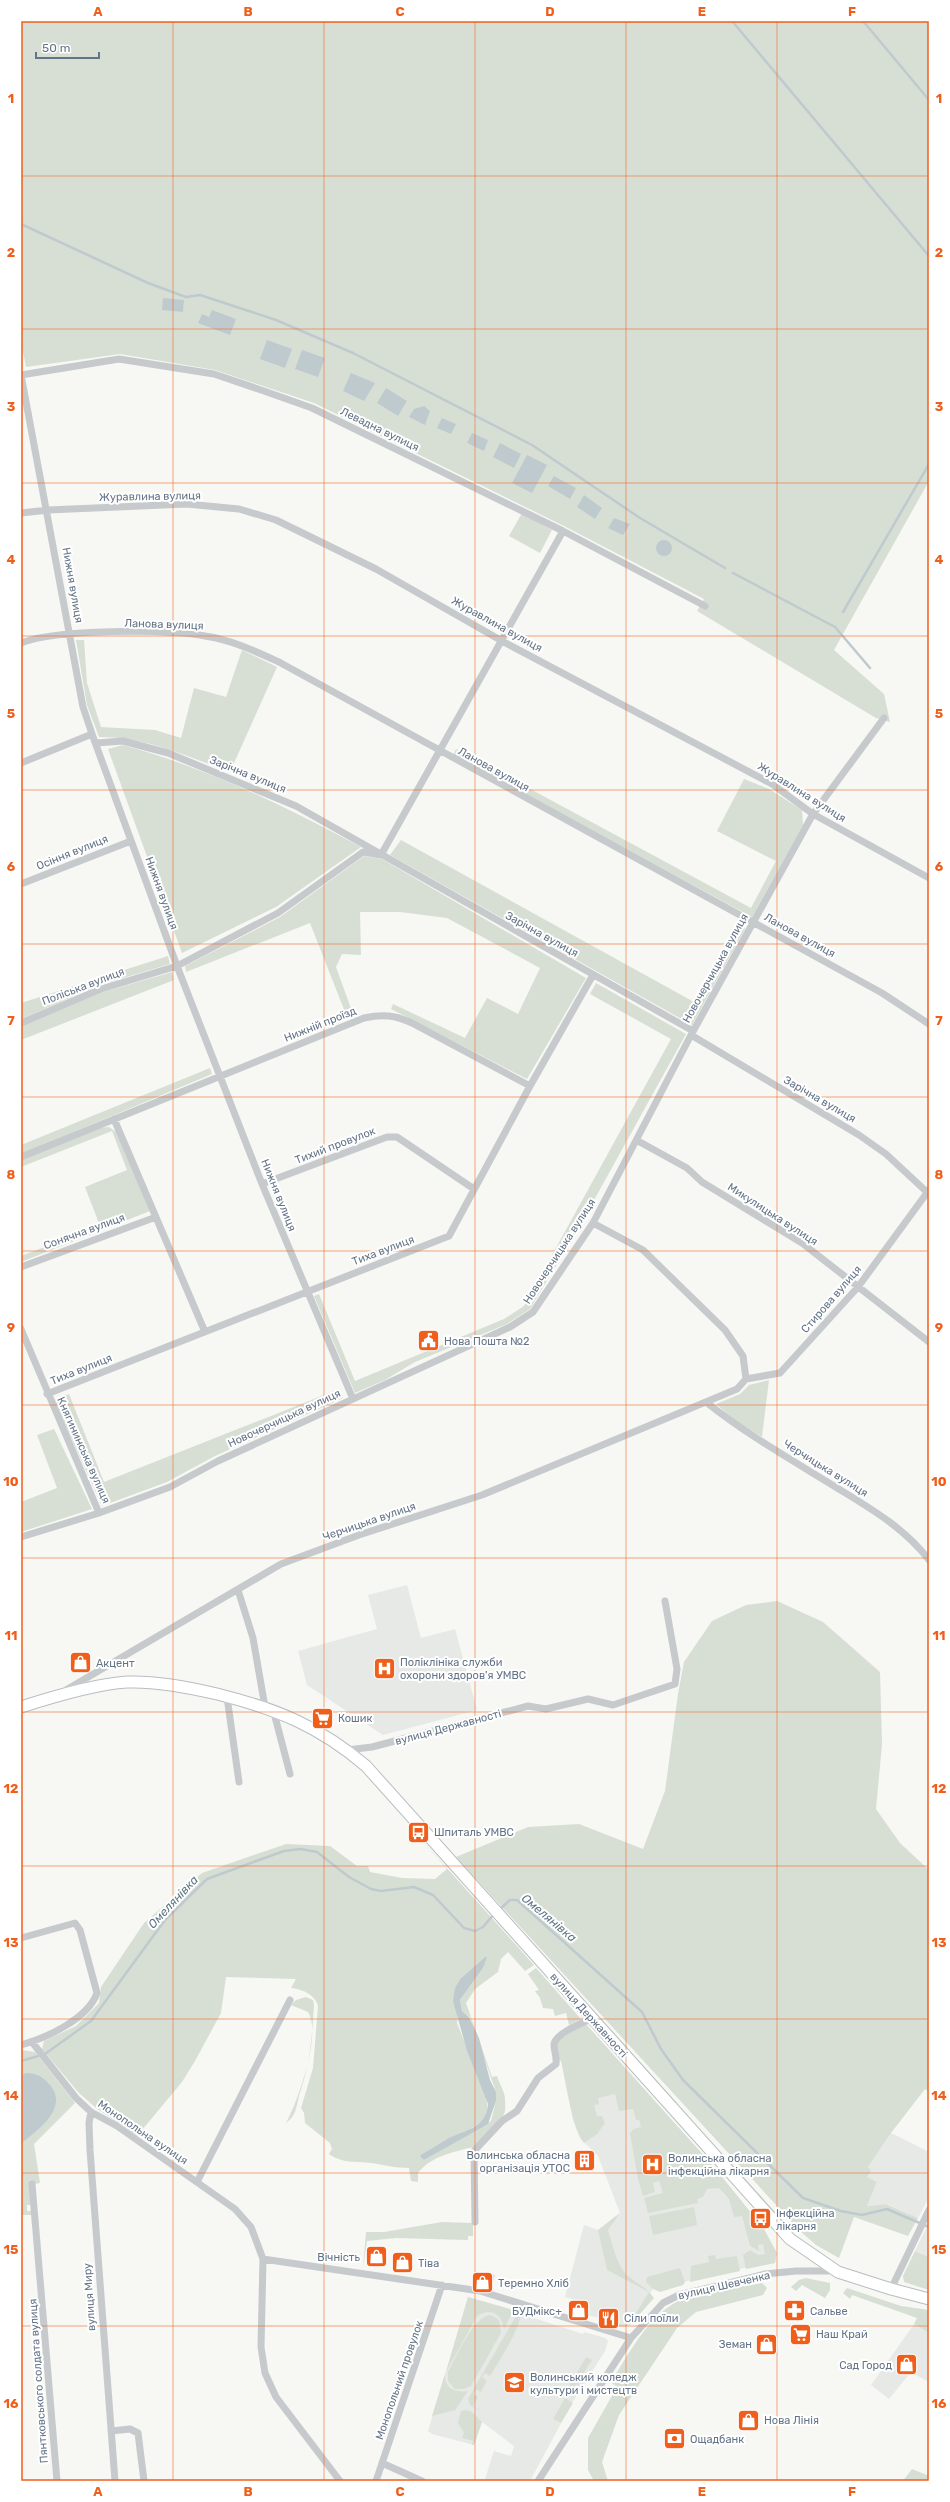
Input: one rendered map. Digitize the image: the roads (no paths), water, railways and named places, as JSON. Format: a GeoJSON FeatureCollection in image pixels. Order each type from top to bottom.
{"type":"FeatureCollection","features":[{"type":"Feature","properties":{"kind":"street","name":"Левадна вулиця"},"geometry":{"type":"LineString","coordinates":[[21,375],[119,359],[214,374],[312,408],[563,531],[705,606]]}},
{"type":"Feature","properties":{"kind":"street","name":"Нижня вулиця"},"geometry":{"type":"LineString","coordinates":[[21,375],[48,510],[83,707],[131,841],[262,1184],[353,1399]]}},
{"type":"Feature","properties":{"kind":"street","name":"Журавлина вулиця"},"geometry":{"type":"LineString","coordinates":[[21,513],[48,510],[187,504],[239,509],[276,520],[376,569],[502,641],[772,784],[813,814],[929,878]]}},
{"type":"Feature","properties":{"kind":"street"},"geometry":{"type":"LineString","coordinates":[[381,855],[441,752],[563,531]]}},
{"type":"Feature","properties":{"kind":"street","name":"Ланова вулиця"},"geometry":{"type":"LineString","coordinates":[[21,643],[70,634],[168,633],[205,636],[240,644],[279,662],[754,922],[882,993],[929,1024]]}},
{"type":"Feature","properties":{"kind":"street","name":"Новочерчицька вулиця"},"geometry":{"type":"LineString","coordinates":[[21,1537],[99,1513],[170,1487],[218,1461],[510,1327],[533,1312],[593,1223],[638,1140],[692,1033],[813,814],[884,718]]}},
{"type":"Feature","properties":{"kind":"street"},"geometry":{"type":"LineString","coordinates":[[21,763],[92,734]]}},
{"type":"Feature","properties":{"kind":"street","name":"Зарічна вулиця"},"geometry":{"type":"LineString","coordinates":[[96,743],[123,741],[168,754],[296,806],[692,1033],[859,1135],[886,1154],[928,1192]]}},
{"type":"Feature","properties":{"kind":"street","name":"Осіння вулиця"},"geometry":{"type":"LineString","coordinates":[[21,884],[131,841]]}},
{"type":"Feature","properties":{"kind":"street","name":"Зарічна вулиця"},"geometry":{"type":"LineString","coordinates":[[178,966],[278,913],[363,852],[381,855]]}},
{"type":"Feature","properties":{"kind":"street","name":"Поліська вулиця"},"geometry":{"type":"LineString","coordinates":[[21,1023],[101,989],[178,966]]}},
{"type":"Feature","properties":{"kind":"street","name":"Тиха вулиця"},"geometry":{"type":"LineString","coordinates":[[47,1394],[450,1236],[530,1086],[593,975]]}},
{"type":"Feature","properties":{"kind":"street","name":"Нижній проїзд"},"geometry":{"type":"LineString","coordinates":[[21,1157],[220,1075],[364,1018],[382,1014],[398,1017],[412,1023],[530,1086]]}},
{"type":"Feature","properties":{"kind":"street"},"geometry":{"type":"LineString","coordinates":[[114,1119],[205,1332]]}},
{"type":"Feature","properties":{"kind":"street","name":"Тихий провулок"},"geometry":{"type":"LineString","coordinates":[[262,1184],[387,1137],[397,1137],[474,1189]]}},
{"type":"Feature","properties":{"kind":"street","name":"Микулицька вулиця"},"geometry":{"type":"LineString","coordinates":[[638,1140],[687,1168],[702,1182],[802,1243],[929,1342]]}},
{"type":"Feature","properties":{"kind":"street","name":"Стирова вулиця"},"geometry":{"type":"LineString","coordinates":[[746,1380],[780,1373],[858,1288],[928,1192]]}},
{"type":"Feature","properties":{"kind":"street","name":"Сонячна вулиця"},"geometry":{"type":"LineString","coordinates":[[21,1267],[156,1216]]}},
{"type":"Feature","properties":{"kind":"street"},"geometry":{"type":"LineString","coordinates":[[593,1223],[643,1250],[725,1330],[743,1356],[746,1380]]}},
{"type":"Feature","properties":{"kind":"street","name":"Княгининська вулиця"},"geometry":{"type":"LineString","coordinates":[[21,1329],[47,1394],[99,1513]]}},
{"type":"Feature","properties":{"kind":"street","name":"Черчицька вулиця"},"geometry":{"type":"LineString","coordinates":[[56,1696],[281,1564],[359,1535],[482,1495],[737,1389],[746,1380]]}},
{"type":"Feature","properties":{"kind":"street","name":"Черчицька вулиця"},"geometry":{"type":"LineString","coordinates":[[706,1402],[734,1424],[893,1524],[919,1547],[929,1560]]}},
{"type":"Feature","properties":{"kind":"street"},"geometry":{"type":"LineString","coordinates":[[238,1590],[252,1638],[269,1708],[290,1774]]}},
{"type":"Feature","properties":{"kind":"street","name":"вулиця Державності"},"geometry":{"type":"LineString","coordinates":[[347,1750],[372,1747],[528,1706],[546,1709],[588,1699],[613,1705],[675,1684],[677,1669],[665,1602]]}},
{"type":"Feature","properties":{"kind":"street","name":"вулиця Державності"},"geometry":{"type":"LineString","coordinates":[[21,1707],[56,1696],[132,1682],[171,1684],[269,1708],[307,1724],[347,1750],[366,1766],[591,2019],[790,2239],[838,2272]]}},
{"type":"Feature","properties":{"kind":"street"},"geometry":{"type":"LineString","coordinates":[[227,1697],[239,1782]]}},
{"type":"Feature","properties":{"kind":"street"},"geometry":{"type":"LineString","coordinates":[[21,1938],[75,1923],[80,1930],[97,1993],[95,2000],[73,2022],[32,2042],[21,2045]]}},
{"type":"Feature","properties":{"kind":"street"},"geometry":{"type":"LineString","coordinates":[[198,2182],[290,2000]]}},
{"type":"Feature","properties":{"kind":"street"},"geometry":{"type":"LineString","coordinates":[[475,2222],[474,2151],[502,2121],[516,2111],[538,2078],[556,2064],[554,2045],[558,2038],[577,2024],[591,2019]]}},
{"type":"Feature","properties":{"kind":"street","name":"Монопольна вулиця"},"geometry":{"type":"LineString","coordinates":[[32,2042],[76,2098],[91,2112],[117,2126],[198,2182],[240,2213],[251,2227],[263,2260],[260,2347],[265,2373],[276,2397],[340,2481]]}},
{"type":"Feature","properties":{"kind":"street","name":"вулиця Миру"},"geometry":{"type":"LineString","coordinates":[[91,2112],[89,2123],[90,2150],[115,2481]]}},
{"type":"Feature","properties":{"kind":"street","name":"Пянтковського солдата вулиця"},"geometry":{"type":"LineString","coordinates":[[32,2184],[57,2481]]}},
{"type":"Feature","properties":{"kind":"street"},"geometry":{"type":"LineString","coordinates":[[890,2290],[929,2210]]}},
{"type":"Feature","properties":{"kind":"street"},"geometry":{"type":"LineString","coordinates":[[263,2260],[480,2291],[631,2338]]}},
{"type":"Feature","properties":{"kind":"street","name":"вулиця Шевченка"},"geometry":{"type":"LineString","coordinates":[[538,2481],[631,2338],[659,2306],[679,2295],[779,2272],[838,2272],[890,2290],[929,2299]]}},
{"type":"Feature","properties":{"kind":"street","name":"Монопольний провулок"},"geometry":{"type":"LineString","coordinates":[[376,2481],[442,2285]]}},
{"type":"Feature","properties":{"kind":"street"},"geometry":{"type":"LineString","coordinates":[[111,2431],[130,2429],[138,2433],[144,2481]]}},
{"type":"Feature","properties":{"kind":"street"},"geometry":{"type":"LineString","coordinates":[[382,2463],[422,2481]]}},
{"type":"Feature","properties":{"kind":"waterway"},"geometry":{"type":"LineString","coordinates":[[732,21],[929,256]]}},
{"type":"Feature","properties":{"kind":"waterway"},"geometry":{"type":"LineString","coordinates":[[863,21],[929,100]]}},
{"type":"Feature","properties":{"kind":"waterway"},"geometry":{"type":"LineString","coordinates":[[21,224],[148,283],[186,297],[200,295],[276,320],[353,353],[532,445],[640,518],[725,568]]}},
{"type":"Feature","properties":{"kind":"waterway"},"geometry":{"type":"LineString","coordinates":[[843,612],[929,464]]}},
{"type":"Feature","properties":{"kind":"waterway"},"geometry":{"type":"LineString","coordinates":[[733,573],[835,627],[870,668]]}},
{"type":"Feature","properties":{"kind":"waterway","name":"Омелянівка"},"geometry":{"type":"LineString","coordinates":[[21,2061],[45,2054],[91,2021],[165,1920],[207,1879],[284,1851],[301,1849],[317,1852],[349,1877],[371,1889],[381,1891],[414,1887],[433,1895],[464,1928],[475,1931],[483,1927],[495,1913]]}},
{"type":"Feature","properties":{"kind":"waterway","name":"Омелянівка"},"geometry":{"type":"LineString","coordinates":[[499,1910],[510,1900],[517,1900],[642,2012],[661,2049],[683,2080],[803,2198],[841,2211],[862,2215],[887,2209],[929,2227]]}},
{"type":"Feature","properties":{"kind":"place","name":"Нова Пошта №2"},"geometry":{"type":"Point","coordinates":[428,1341]}},
{"type":"Feature","properties":{"kind":"place","name":"Акцент"},"geometry":{"type":"Point","coordinates":[81,1663]}},
{"type":"Feature","properties":{"kind":"place","name":"Поліклініка служби охорони здоров'я УМВС"},"geometry":{"type":"Point","coordinates":[384,1668]}},
{"type":"Feature","properties":{"kind":"place","name":"Кошик"},"geometry":{"type":"Point","coordinates":[323,1718]}},
{"type":"Feature","properties":{"kind":"place","name":"Шпиталь УМВС"},"geometry":{"type":"Point","coordinates":[418,1832]}},
{"type":"Feature","properties":{"kind":"place","name":"Волинська обласна організація УТОС"},"geometry":{"type":"Point","coordinates":[585,2161]}},
{"type":"Feature","properties":{"kind":"place","name":"Волинська обласна інфекційна лікарня"},"geometry":{"type":"Point","coordinates":[652,2164]}},
{"type":"Feature","properties":{"kind":"place","name":"Інфекційна лікарня"},"geometry":{"type":"Point","coordinates":[761,2219]}},
{"type":"Feature","properties":{"kind":"place","name":"Вічність"},"geometry":{"type":"Point","coordinates":[376,2257]}},
{"type":"Feature","properties":{"kind":"place","name":"Тіва"},"geometry":{"type":"Point","coordinates":[402,2263]}},
{"type":"Feature","properties":{"kind":"place","name":"Теремно Хліб"},"geometry":{"type":"Point","coordinates":[482,2283]}},
{"type":"Feature","properties":{"kind":"place","name":"БУДмікс+"},"geometry":{"type":"Point","coordinates":[578,2311]}},
{"type":"Feature","properties":{"kind":"place","name":"Сальве"},"geometry":{"type":"Point","coordinates":[795,2311]}},
{"type":"Feature","properties":{"kind":"place","name":"Сіли поїли"},"geometry":{"type":"Point","coordinates":[609,2318]}},
{"type":"Feature","properties":{"kind":"place","name":"Наш Край"},"geometry":{"type":"Point","coordinates":[801,2334]}},
{"type":"Feature","properties":{"kind":"place","name":"Земан"},"geometry":{"type":"Point","coordinates":[767,2344]}},
{"type":"Feature","properties":{"kind":"place","name":"Сад Город"},"geometry":{"type":"Point","coordinates":[907,2365]}},
{"type":"Feature","properties":{"kind":"place","name":"Волинський коледж культури і мистецтв"},"geometry":{"type":"Point","coordinates":[514,2383]}},
{"type":"Feature","properties":{"kind":"place","name":"Нова Лінія"},"geometry":{"type":"Point","coordinates":[748,2420]}},
{"type":"Feature","properties":{"kind":"place","name":"Ощадбанк"},"geometry":{"type":"Point","coordinates":[674,2439]}}]}
